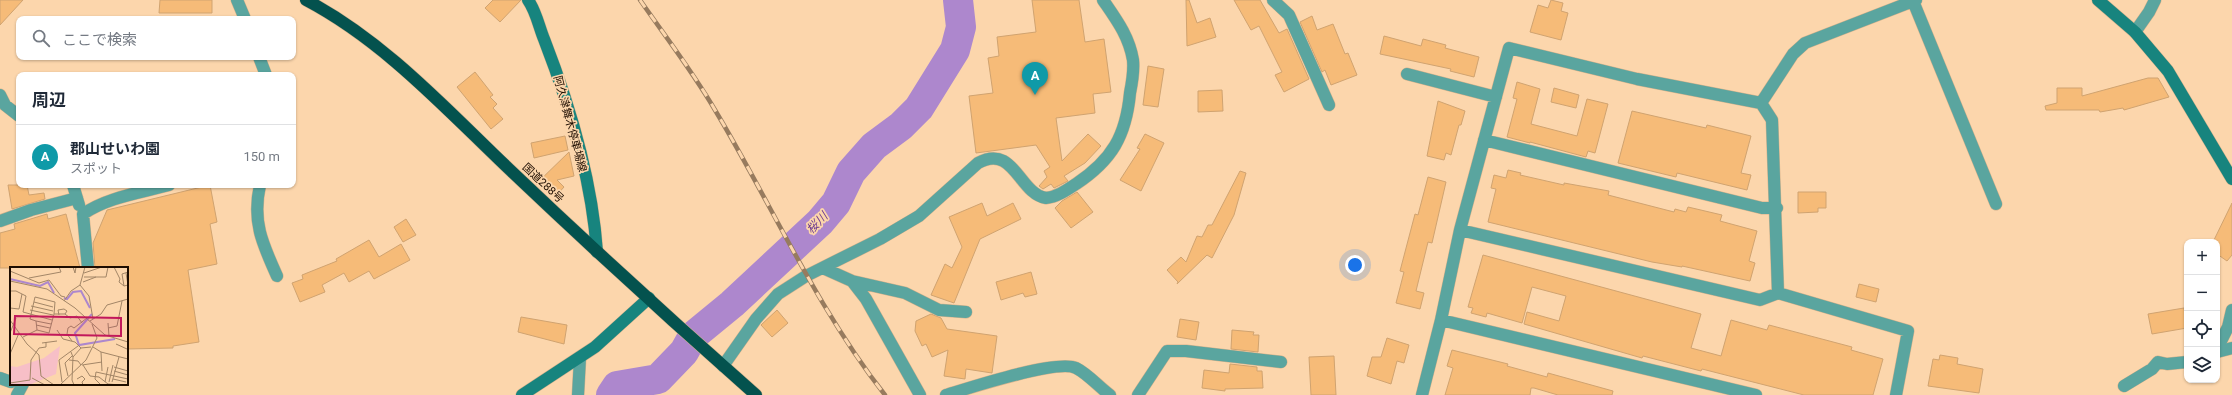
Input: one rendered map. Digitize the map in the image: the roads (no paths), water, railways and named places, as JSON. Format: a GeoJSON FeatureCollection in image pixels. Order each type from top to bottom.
{"type":"FeatureCollection","features":[{"type":"Feature","properties":{"kind":"highway","name":"国道288号"},"geometry":{"type":"LineString","coordinates":[[306,0],[330,12],[385,51],[597,252],[756,395]]}},
{"type":"Feature","properties":{"kind":"street"},"geometry":{"type":"LineString","coordinates":[[237,0],[244,16]]}},
{"type":"Feature","properties":{"kind":"street","name":"阿久津舞木停車場線"},"geometry":{"type":"LineString","coordinates":[[528,0],[562,88],[583,163],[597,252]]}},
{"type":"Feature","properties":{"kind":"street"},"geometry":{"type":"LineString","coordinates":[[721,365],[756,318],[778,294],[823,268],[880,239],[919,216],[939,200],[974,165],[983,160],[995,159],[1007,163],[1034,194],[1046,198],[1068,190],[1105,160],[1115,149],[1122,135],[1128,115],[1133,61],[1126,36],[1103,0]]}},
{"type":"Feature","properties":{"kind":"street"},"geometry":{"type":"LineString","coordinates":[[1273,0],[1289,15],[1329,105]]}},
{"type":"Feature","properties":{"kind":"street"},"geometry":{"type":"LineString","coordinates":[[2098,0],[2135,32],[2168,71],[2232,179]]}},
{"type":"Feature","properties":{"kind":"street"},"geometry":{"type":"LineString","coordinates":[[2135,32],[2150,12],[2155,0]]}},
{"type":"Feature","properties":{"kind":"street"},"geometry":{"type":"LineString","coordinates":[[1760,103],[1793,54],[1805,43],[1914,1],[1996,204]]}},
{"type":"Feature","properties":{"kind":"street"},"geometry":{"type":"LineString","coordinates":[[1422,395],[1441,320],[1460,230],[1509,48],[1637,79],[1760,103],[1772,120],[1777,208],[1778,293]]}},
{"type":"Feature","properties":{"kind":"street"},"geometry":{"type":"LineString","coordinates":[[260,60],[265,72]]}},
{"type":"Feature","properties":{"kind":"street"},"geometry":{"type":"LineString","coordinates":[[1407,74],[1496,97]]}},
{"type":"Feature","properties":{"kind":"street"},"geometry":{"type":"LineString","coordinates":[[0,95],[5,105],[16,114]]}},
{"type":"Feature","properties":{"kind":"street"},"geometry":{"type":"LineString","coordinates":[[1484,140],[1762,208],[1777,208]]}},
{"type":"Feature","properties":{"kind":"street"},"geometry":{"type":"LineString","coordinates":[[74,188],[83,214],[88,267]]}},
{"type":"Feature","properties":{"kind":"street"},"geometry":{"type":"LineString","coordinates":[[83,214],[94,206],[158,188]]}},
{"type":"Feature","properties":{"kind":"street"},"geometry":{"type":"LineString","coordinates":[[259,188],[256,203],[256,217],[262,244],[277,276]]}},
{"type":"Feature","properties":{"kind":"street"},"geometry":{"type":"LineString","coordinates":[[0,221],[31,210],[76,198]]}},
{"type":"Feature","properties":{"kind":"street"},"geometry":{"type":"LineString","coordinates":[[1460,230],[1760,300],[1778,293],[1908,331],[1896,395]]}},
{"type":"Feature","properties":{"kind":"street"},"geometry":{"type":"LineString","coordinates":[[823,268],[852,281],[905,293],[939,310],[966,312]]}},
{"type":"Feature","properties":{"kind":"street"},"geometry":{"type":"LineString","coordinates":[[852,281],[866,299],[920,395]]}},
{"type":"Feature","properties":{"kind":"street"},"geometry":{"type":"LineString","coordinates":[[522,395],[580,358],[649,298]]}},
{"type":"Feature","properties":{"kind":"street"},"geometry":{"type":"LineString","coordinates":[[2218,347],[2228,327],[2232,310]]}},
{"type":"Feature","properties":{"kind":"street"},"geometry":{"type":"LineString","coordinates":[[1441,320],[1756,395]]}},
{"type":"Feature","properties":{"kind":"street"},"geometry":{"type":"LineString","coordinates":[[2220,351],[2232,348]]}},
{"type":"Feature","properties":{"kind":"street"},"geometry":{"type":"LineString","coordinates":[[1138,395],[1167,351],[1186,351],[1281,362]]}},
{"type":"Feature","properties":{"kind":"street"},"geometry":{"type":"LineString","coordinates":[[578,395],[580,358]]}},
{"type":"Feature","properties":{"kind":"street"},"geometry":{"type":"LineString","coordinates":[[2124,386],[2152,368],[2158,362],[2167,364],[2184,362]]}},
{"type":"Feature","properties":{"kind":"street"},"geometry":{"type":"LineString","coordinates":[[946,395],[1010,377],[1065,365],[1076,368],[1110,395]]}},
{"type":"Feature","properties":{"kind":"street"},"geometry":{"type":"LineString","coordinates":[[0,378],[10,383]]}},
{"type":"Feature","properties":{"kind":"waterway","name":"桜川"},"geometry":{"type":"LineString","coordinates":[[611,395],[617,386],[658,379],[684,352],[693,336],[732,304],[820,222],[836,203],[851,172],[874,146],[901,126],[919,108],[955,50],[961,27],[958,0]]}},
{"type":"Feature","properties":{"kind":"railway"},"geometry":{"type":"LineString","coordinates":[[640,0],[706,96],[736,146],[837,327],[885,395]]}},
{"type":"Feature","properties":{"kind":"place","name":"郡山せいわ園"},"geometry":{"type":"Point","coordinates":[1035,95]}}]}
